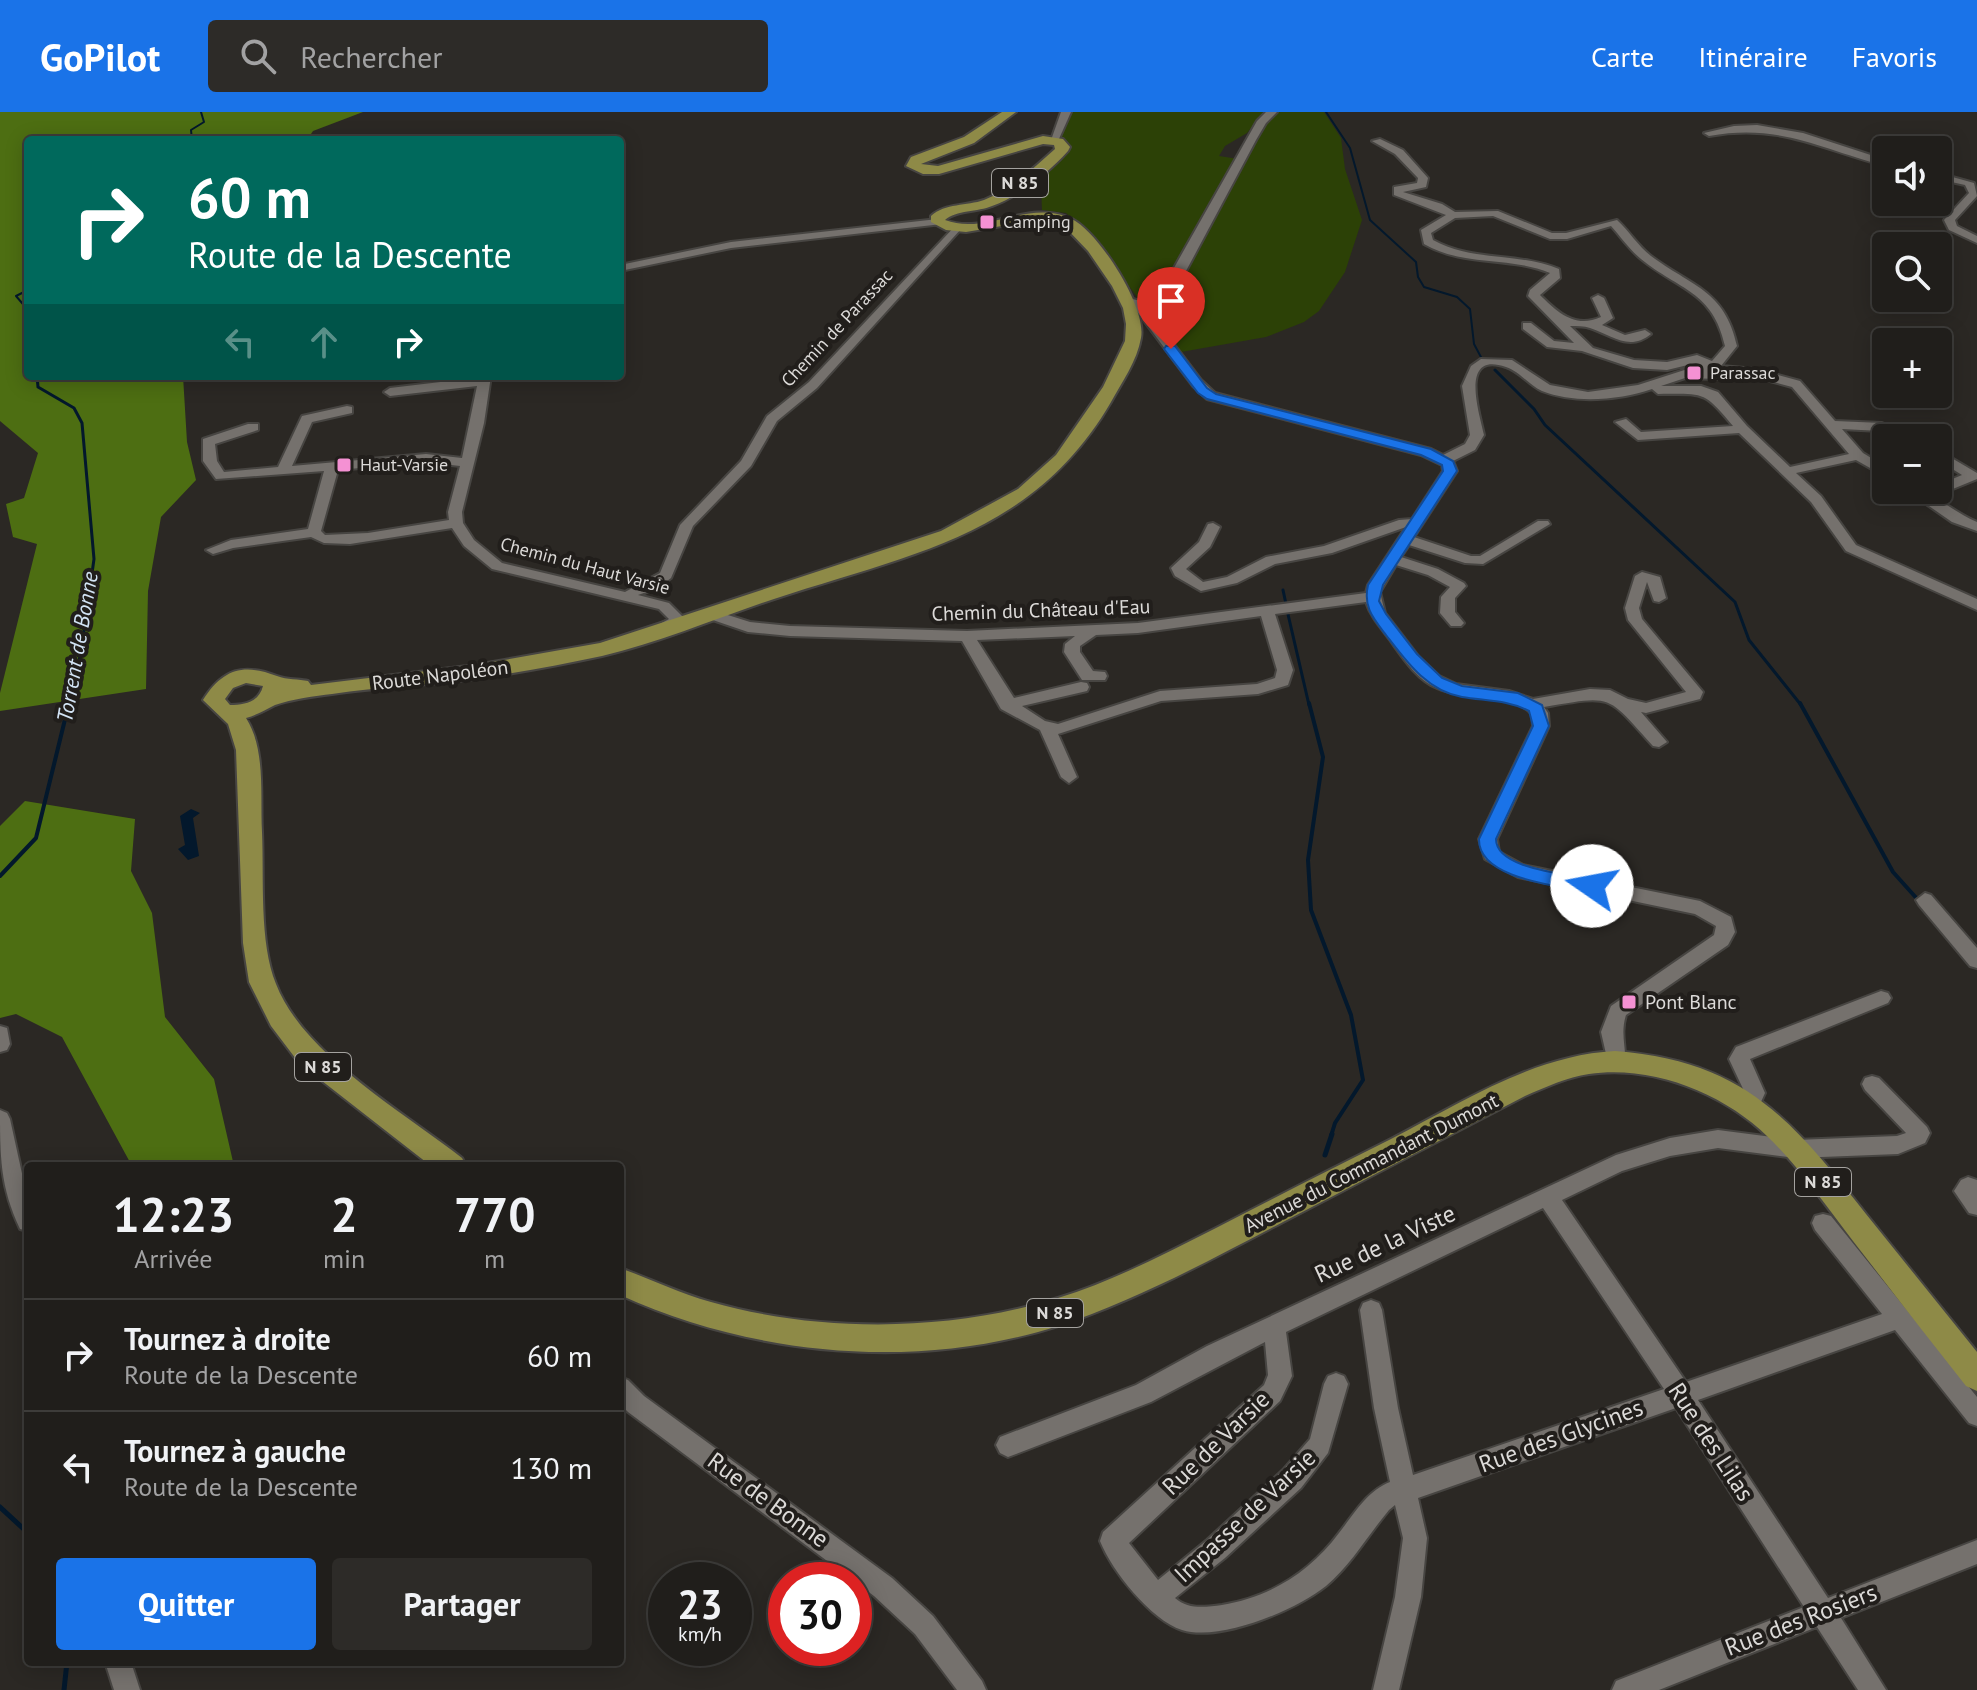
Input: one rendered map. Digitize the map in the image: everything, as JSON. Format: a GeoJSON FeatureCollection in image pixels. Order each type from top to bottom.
{"type":"FeatureCollection","features":[{"type":"Feature","properties":{"kind":"main road","name":"N 85"},"geometry":{"type":"LineString","coordinates":[[547,660],[948,535],[998,511],[1043,480],[1078,443],[1131,348],[1136,306],[1068,223],[1037,216],[957,227],[938,222],[938,216],[945,212],[980,206],[1009,192],[1061,151],[1062,145],[1053,141],[1019,144],[939,170],[923,170],[913,166],[916,160],[974,138],[1010,112]]}},
{"type":"Feature","properties":{"kind":"main road","name":"N 85"},"geometry":{"type":"LineString","coordinates":[[547,660],[634,640],[777,590]]}},
{"type":"Feature","properties":{"kind":"main road","name":"Route Napoléon"},"geometry":{"type":"LineString","coordinates":[[231,712],[267,697],[332,687],[451,676],[547,660]]}},
{"type":"Feature","properties":{"kind":"main road"},"geometry":{"type":"LineString","coordinates":[[231,712],[219,708],[214,700],[226,683],[254,675],[262,676],[267,697]]}},
{"type":"Feature","properties":{"kind":"main road","name":"N 85"},"geometry":{"type":"LineString","coordinates":[[247,750],[267,697]]}},
{"type":"Feature","properties":{"kind":"main road","name":"N 85"},"geometry":{"type":"LineString","coordinates":[[231,712],[239,724],[247,750],[254,926],[262,982],[293,1039],[336,1078],[447,1162]]}},
{"type":"Feature","properties":{"kind":"main road","name":"Avenue du Commandant Dumont"},"geometry":{"type":"LineString","coordinates":[[629,1289],[738,1321],[821,1335],[955,1334],[1028,1321],[1102,1296],[1158,1272],[1516,1088],[1578,1065],[1616,1061],[1672,1072],[1710,1086],[1749,1107],[1774,1126],[1796,1149],[1977,1376]]}},
{"type":"Feature","properties":{"kind":"street"},"geometry":{"type":"LineString","coordinates":[[1053,141],[1066,112]]}},
{"type":"Feature","properties":{"kind":"street"},"geometry":{"type":"LineString","coordinates":[[1136,306],[1157,307],[1262,121],[1272,112]]}},
{"type":"Feature","properties":{"kind":"street"},"geometry":{"type":"LineString","coordinates":[[1709,133],[1742,129],[1793,131],[1872,158]]}},
{"type":"Feature","properties":{"kind":"street"},"geometry":{"type":"LineString","coordinates":[[1377,141],[1399,152],[1423,178],[1422,185],[1398,189],[1398,193],[1436,203],[1453,215]]}},
{"type":"Feature","properties":{"kind":"street"},"geometry":{"type":"LineString","coordinates":[[1952,178],[1973,180],[1974,193],[1949,220],[1953,228],[1977,240]]}},
{"type":"Feature","properties":{"kind":"street"},"geometry":{"type":"LineString","coordinates":[[1585,348],[1533,294],[1556,276],[1552,269],[1514,259],[1453,254],[1428,242],[1425,232],[1453,215],[1500,213],[1544,234],[1559,236],[1613,222],[1643,255],[1706,295],[1723,314],[1731,346],[1714,369]]}},
{"type":"Feature","properties":{"kind":"street"},"geometry":{"type":"LineString","coordinates":[[624,267],[731,245],[938,222]]}},
{"type":"Feature","properties":{"kind":"street","name":"Chemin de Parassac"},"geometry":{"type":"LineString","coordinates":[[627,598],[666,575],[687,525],[746,463],[772,419],[813,385],[957,227]]}},
{"type":"Feature","properties":{"kind":"street"},"geometry":{"type":"LineString","coordinates":[[1593,325],[1607,318],[1598,298]]}},
{"type":"Feature","properties":{"kind":"street"},"geometry":{"type":"LineString","coordinates":[[1136,306],[1202,390],[1211,396],[1426,452],[1444,460],[1450,471],[1375,585],[1372,597],[1379,615],[1412,658],[1436,682],[1460,691],[1518,698],[1532,704],[1540,713],[1541,726],[1488,839],[1491,855],[1518,871],[1700,908],[1718,916],[1726,928],[1721,940],[1618,1011],[1611,1032],[1616,1061]]}},
{"type":"Feature","properties":{"kind":"street"},"geometry":{"type":"LineString","coordinates":[[1561,321],[1593,325],[1626,340],[1645,334]]}},
{"type":"Feature","properties":{"kind":"street"},"geometry":{"type":"LineString","coordinates":[[1527,326],[1551,344],[1585,348],[1633,364],[1667,366],[1697,359],[1714,369]]}},
{"type":"Feature","properties":{"kind":"street"},"geometry":{"type":"LineString","coordinates":[[1444,460],[1461,453],[1477,435],[1466,392],[1471,374],[1485,362],[1508,363],[1537,384],[1569,395],[1604,395],[1640,389],[1714,369],[1756,373],[1796,384],[1858,456],[1872,464]]}},
{"type":"Feature","properties":{"kind":"street"},"geometry":{"type":"LineString","coordinates":[[390,392],[478,380]]}},
{"type":"Feature","properties":{"kind":"street"},"geometry":{"type":"LineString","coordinates":[[213,550],[231,544],[314,532],[327,540],[456,523],[455,512],[485,380]]}},
{"type":"Feature","properties":{"kind":"street"},"geometry":{"type":"LineString","coordinates":[[1640,389],[1708,392],[1816,499],[1851,548],[1944,593],[1977,605]]}},
{"type":"Feature","properties":{"kind":"street"},"geometry":{"type":"LineString","coordinates":[[283,471],[307,419],[347,410]]}},
{"type":"Feature","properties":{"kind":"street"},"geometry":{"type":"LineString","coordinates":[[1621,422],[1638,436],[1742,429]]}},
{"type":"Feature","properties":{"kind":"street"},"geometry":{"type":"LineString","coordinates":[[1833,425],[1872,427]]}},
{"type":"Feature","properties":{"kind":"street"},"geometry":{"type":"LineString","coordinates":[[253,427],[208,442],[214,472],[221,476],[443,458],[468,463]]}},
{"type":"Feature","properties":{"kind":"street"},"geometry":{"type":"LineString","coordinates":[[1788,471],[1858,456]]}},
{"type":"Feature","properties":{"kind":"street"},"geometry":{"type":"LineString","coordinates":[[1952,463],[1972,476],[1952,484]]}},
{"type":"Feature","properties":{"kind":"street"},"geometry":{"type":"LineString","coordinates":[[314,532],[332,466]]}},
{"type":"Feature","properties":{"kind":"street"},"geometry":{"type":"LineString","coordinates":[[1934,504],[1957,519],[1977,527]]}},
{"type":"Feature","properties":{"kind":"street","name":"Chemin du Haut Varsie"},"geometry":{"type":"LineString","coordinates":[[456,523],[478,554],[497,566],[664,606],[678,617]]}},
{"type":"Feature","properties":{"kind":"street"},"geometry":{"type":"LineString","coordinates":[[1213,527],[1205,544],[1178,568],[1180,573],[1201,587],[1232,580],[1271,560],[1327,550],[1404,523],[1417,523]]}},
{"type":"Feature","properties":{"kind":"street"},"geometry":{"type":"LineString","coordinates":[[1406,539],[1470,560],[1483,560],[1543,524]]}},
{"type":"Feature","properties":{"kind":"street"},"geometry":{"type":"LineString","coordinates":[[1392,559],[1433,572],[1459,586],[1448,597],[1447,613],[1456,623]]}},
{"type":"Feature","properties":{"kind":"street"},"geometry":{"type":"LineString","coordinates":[[1623,703],[1646,708],[1694,695],[1695,692],[1635,620],[1632,608],[1642,576],[1655,580],[1659,598]]}},
{"type":"Feature","properties":{"kind":"street","name":"Chemin du Château d'Eau"},"geometry":{"type":"LineString","coordinates":[[712,615],[748,627],[790,631],[967,636],[1168,624],[1372,597]]}},
{"type":"Feature","properties":{"kind":"street"},"geometry":{"type":"LineString","coordinates":[[967,636],[1007,705],[1047,728],[1058,729],[1160,696],[1258,689],[1282,681],[1285,670],[1266,610]]}},
{"type":"Feature","properties":{"kind":"street"},"geometry":{"type":"LineString","coordinates":[[634,640],[676,622],[678,617]]}},
{"type":"Feature","properties":{"kind":"street"},"geometry":{"type":"LineString","coordinates":[[1093,630],[1073,644],[1072,652],[1088,676],[1099,676]]}},
{"type":"Feature","properties":{"kind":"street"},"geometry":{"type":"LineString","coordinates":[[1007,705],[1081,687]]}},
{"type":"Feature","properties":{"kind":"street"},"geometry":{"type":"LineString","coordinates":[[1532,704],[1590,694],[1614,696],[1659,742]]}},
{"type":"Feature","properties":{"kind":"street"},"geometry":{"type":"LineString","coordinates":[[1047,728],[1069,777]]}},
{"type":"Feature","properties":{"kind":"street"},"geometry":{"type":"LineString","coordinates":[[1925,900],[1977,961]]}},
{"type":"Feature","properties":{"kind":"street"},"geometry":{"type":"LineString","coordinates":[[1749,1107],[1755,1093],[1739,1059],[1743,1053],[1881,998]]}},
{"type":"Feature","properties":{"kind":"street"},"geometry":{"type":"LineString","coordinates":[[0,1034],[0,1044]]}},
{"type":"Feature","properties":{"kind":"street","name":"Rue de la Viste"},"geometry":{"type":"LineString","coordinates":[[1008,1445],[1119,1404],[1274,1326],[1616,1164],[1705,1140],[1731,1138],[1796,1149],[1832,1145],[1898,1145],[1918,1137],[1920,1133],[1872,1084]]}},
{"type":"Feature","properties":{"kind":"street"},"geometry":{"type":"LineString","coordinates":[[0,1119],[17,1201],[24,1214]]}},
{"type":"Feature","properties":{"kind":"street","name":"Rue des Lilas"},"geometry":{"type":"LineString","coordinates":[[1547,1196],[1680,1393],[1873,1690]]}},
{"type":"Feature","properties":{"kind":"street"},"geometry":{"type":"LineString","coordinates":[[1823,1223],[1977,1415]]}},
{"type":"Feature","properties":{"kind":"street"},"geometry":{"type":"LineString","coordinates":[[1371,1310],[1386,1408],[1415,1538],[1408,1597],[1386,1690]]}},
{"type":"Feature","properties":{"kind":"street","name":"Rue des Glycines"},"geometry":{"type":"LineString","coordinates":[[1404,1490],[1900,1318]]}},
{"type":"Feature","properties":{"kind":"street","name":"Rue de Varsie"},"geometry":{"type":"LineString","coordinates":[[1158,1596],[1112,1541],[1272,1393],[1280,1376],[1274,1326]]}},
{"type":"Feature","properties":{"kind":"street","name":"Impasse de Varsie"},"geometry":{"type":"LineString","coordinates":[[1158,1596],[1216,1549],[1292,1479],[1320,1445],[1328,1426],[1336,1384]]}},
{"type":"Feature","properties":{"kind":"street","name":"Rue de Bonne"},"geometry":{"type":"LineString","coordinates":[[624,1392],[883,1587],[924,1625],[973,1690]]}},
{"type":"Feature","properties":{"kind":"street"},"geometry":{"type":"LineString","coordinates":[[1158,1596],[1171,1612],[1187,1620],[1217,1619],[1273,1602],[1317,1578],[1380,1501],[1404,1490]]}},
{"type":"Feature","properties":{"kind":"street","name":"Rue des Rosiers"},"geometry":{"type":"LineString","coordinates":[[1625,1690],[1977,1552]]}},
{"type":"Feature","properties":{"kind":"street"},"geometry":{"type":"LineString","coordinates":[[119,1666],[127,1690]]}},
{"type":"Feature","properties":{"kind":"green space"},"geometry":{"type":"Polygon","coordinates":[[[0,112],[363,112],[313,131],[310,136],[24,136],[24,380],[183,380],[187,442],[196,480],[161,517],[148,591],[146,689],[0,711],[0,693],[37,544],[13,537],[6,504],[24,498],[38,453],[0,421],[0,112]]]}},
{"type":"Feature","properties":{"kind":"green space"},"geometry":{"type":"Polygon","coordinates":[[[1071,112],[1264,112],[1247,133],[1225,146],[1219,156],[1245,160],[1266,121],[1276,112],[1324,112],[1341,138],[1345,169],[1362,220],[1345,272],[1319,311],[1304,322],[1266,337],[1181,352],[1161,316],[1143,305],[1091,235],[1066,213],[1042,210],[1042,190],[1046,177],[1068,151],[1068,144],[1059,138],[1071,112]]]}},
{"type":"Feature","properties":{"kind":"green space"},"geometry":{"type":"Polygon","coordinates":[[[25,801],[135,819],[131,871],[152,913],[165,1017],[214,1079],[233,1162],[130,1162],[62,1037],[16,1014],[0,1018],[0,826],[25,801]]]}},
{"type":"Feature","properties":{"kind":"water"},"geometry":{"type":"Polygon","coordinates":[[[191,809],[200,813],[193,818],[199,856],[188,860],[178,849],[185,845],[180,816],[191,809]]]}},
{"type":"Feature","properties":{"kind":"waterway","name":"Torrent de Bonne"},"geometry":{"type":"LineString","coordinates":[[192,136],[191,130],[204,122],[201,112]]}},
{"type":"Feature","properties":{"kind":"waterway"},"geometry":{"type":"LineString","coordinates":[[1326,112],[1350,148],[1370,220],[1416,262],[1418,277],[1424,287],[1457,297],[1470,309],[1474,344],[1482,359]]}},
{"type":"Feature","properties":{"kind":"waterway","name":"Torrent de Bonne"},"geometry":{"type":"LineString","coordinates":[[24,292],[16,296],[24,305]]}},
{"type":"Feature","properties":{"kind":"waterway"},"geometry":{"type":"LineString","coordinates":[[1495,370],[1534,409],[1545,425],[1735,602],[1749,640],[1801,705]]}},
{"type":"Feature","properties":{"kind":"waterway","name":"Torrent de Bonne"},"geometry":{"type":"LineString","coordinates":[[37,380],[38,387],[74,408],[82,423],[94,559],[81,652],[68,705]]}},
{"type":"Feature","properties":{"kind":"waterway"},"geometry":{"type":"LineString","coordinates":[[1283,590],[1286,604]]}},
{"type":"Feature","properties":{"kind":"waterway"},"geometry":{"type":"LineString","coordinates":[[1287,610],[1309,705]]}},
{"type":"Feature","properties":{"kind":"waterway","name":"Torrent de Bonne"},"geometry":{"type":"LineString","coordinates":[[0,876],[36,838],[69,703]]}},
{"type":"Feature","properties":{"kind":"waterway"},"geometry":{"type":"LineString","coordinates":[[1309,703],[1323,757],[1308,860],[1311,910],[1351,1015],[1363,1080],[1335,1123],[1331,1136]]}},
{"type":"Feature","properties":{"kind":"waterway"},"geometry":{"type":"LineString","coordinates":[[1800,703],[1893,872],[1919,901]]}},
{"type":"Feature","properties":{"kind":"waterway"},"geometry":{"type":"LineString","coordinates":[[1325,1155],[1332,1134]]}},
{"type":"Feature","properties":{"kind":"waterway","name":"Torrent de Bonne"},"geometry":{"type":"LineString","coordinates":[[0,1507],[24,1529]]}},
{"type":"Feature","properties":{"kind":"waterway","name":"Torrent de Bonne"},"geometry":{"type":"LineString","coordinates":[[64,1690],[67,1666]]}},
{"type":"Feature","properties":{"kind":"place","name":"Camping"},"geometry":{"type":"Point","coordinates":[987,222]}},
{"type":"Feature","properties":{"kind":"place","name":"Parassac"},"geometry":{"type":"Point","coordinates":[1694,373]}},
{"type":"Feature","properties":{"kind":"place","name":"Haut-Varsie"},"geometry":{"type":"Point","coordinates":[344,465]}},
{"type":"Feature","properties":{"kind":"place","name":"Pont Blanc"},"geometry":{"type":"Point","coordinates":[1629,1002]}},
{"type":"Feature","properties":{"kind":"route"},"geometry":{"type":"LineString","coordinates":[[1171,349],[1202,390],[1211,396],[1426,452],[1448,463],[1450,471],[1375,585],[1372,601],[1375,610],[1412,658],[1436,682],[1460,691],[1518,698],[1537,708],[1542,719],[1541,726],[1487,847],[1498,861],[1518,871],[1592,886]]}}]}
